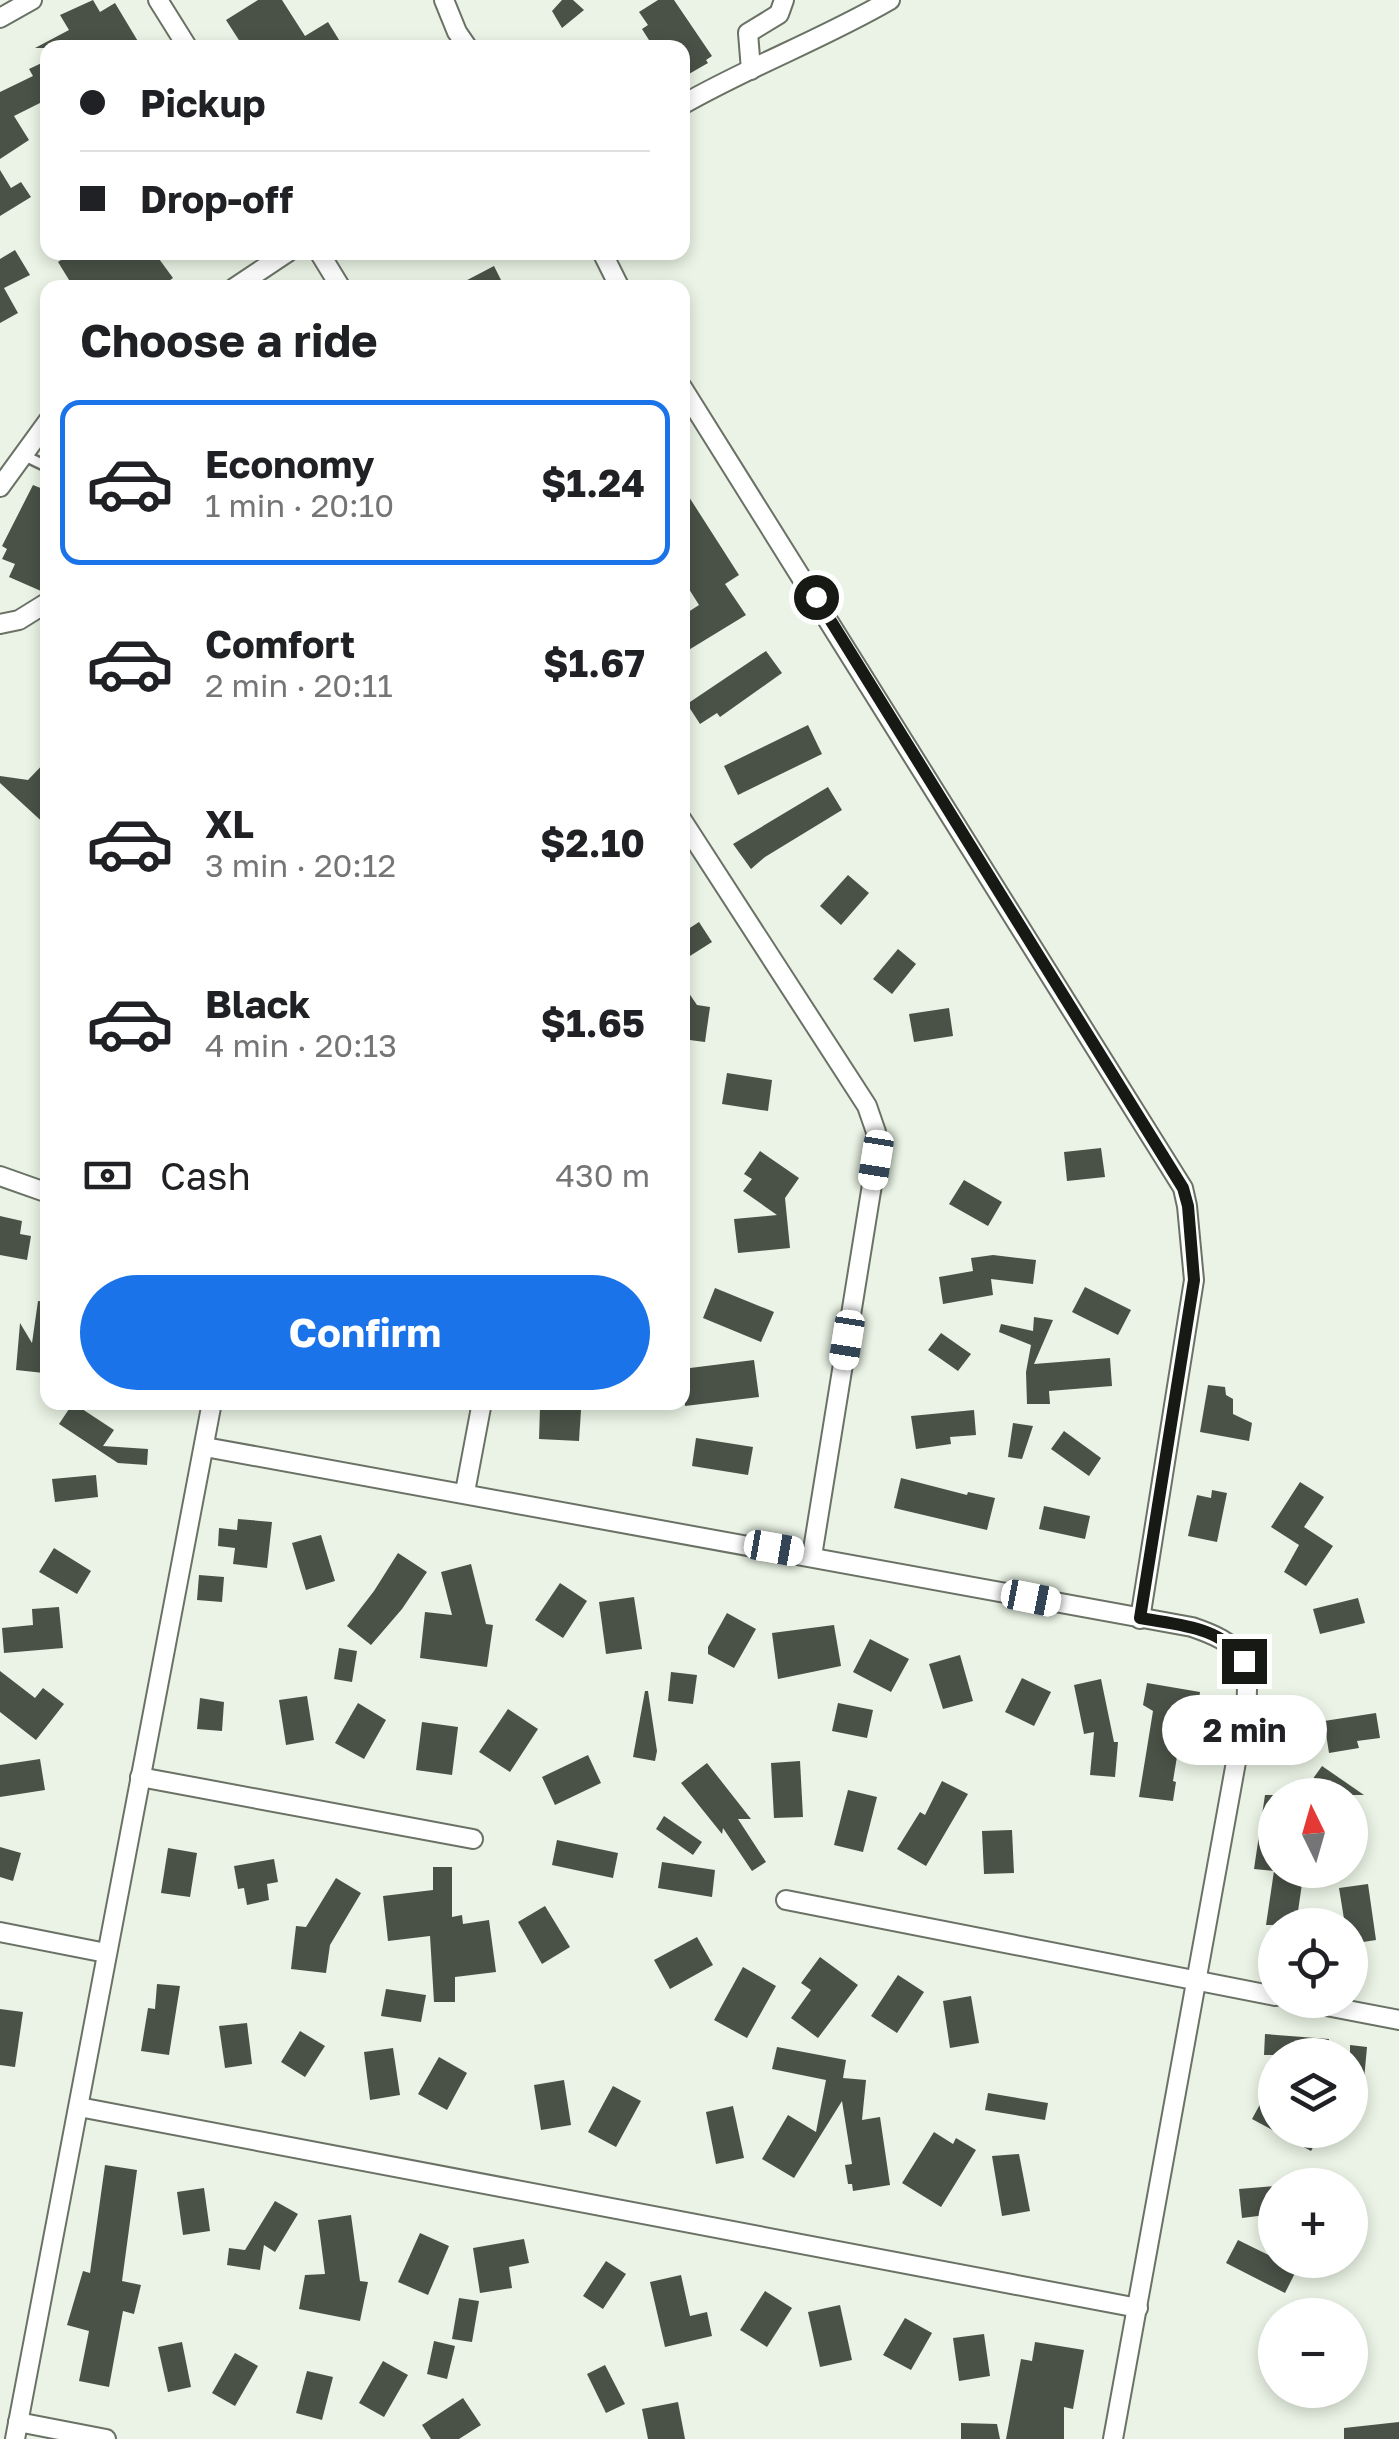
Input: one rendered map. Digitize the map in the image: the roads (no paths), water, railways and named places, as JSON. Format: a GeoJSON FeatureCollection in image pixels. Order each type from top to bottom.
{"type":"FeatureCollection","features":[{"type":"Feature","properties":{"kind":"street"},"geometry":{"type":"LineString","coordinates":[[0,18],[32,0]]}},
{"type":"Feature","properties":{"kind":"street"},"geometry":{"type":"LineString","coordinates":[[158,0],[183,40]]}},
{"type":"Feature","properties":{"kind":"street"},"geometry":{"type":"LineString","coordinates":[[751,70],[748,33],[779,14],[784,0]]}},
{"type":"Feature","properties":{"kind":"street"},"geometry":{"type":"LineString","coordinates":[[690,101],[890,0]]}},
{"type":"Feature","properties":{"kind":"street"},"geometry":{"type":"LineString","coordinates":[[448,2],[462,40]]}},
{"type":"Feature","properties":{"kind":"street"},"geometry":{"type":"LineString","coordinates":[[246,280],[276,260]]}},
{"type":"Feature","properties":{"kind":"street"},"geometry":{"type":"LineString","coordinates":[[690,400],[1183,1188],[1194,1280],[1140,1618]]}},
{"type":"Feature","properties":{"kind":"street"},"geometry":{"type":"LineString","coordinates":[[0,486],[40,430]]}},
{"type":"Feature","properties":{"kind":"street"},"geometry":{"type":"LineString","coordinates":[[0,624],[19,620],[40,607]]}},
{"type":"Feature","properties":{"kind":"street"},"geometry":{"type":"LineString","coordinates":[[690,832],[867,1106],[876,1132],[876,1160],[812,1556]]}},
{"type":"Feature","properties":{"kind":"street"},"geometry":{"type":"LineString","coordinates":[[0,1176],[40,1189]]}},
{"type":"Feature","properties":{"kind":"street"},"geometry":{"type":"LineString","coordinates":[[106,2439],[16,2431],[211,1410]]}},
{"type":"Feature","properties":{"kind":"street"},"geometry":{"type":"LineString","coordinates":[[465,1492],[480,1410]]}},
{"type":"Feature","properties":{"kind":"street"},"geometry":{"type":"LineString","coordinates":[[205,1447],[1192,1627],[1234,1645],[1244,1661],[1248,1683],[1198,1982],[1113,2439]]}},
{"type":"Feature","properties":{"kind":"street"},"geometry":{"type":"LineString","coordinates":[[140,1776],[473,1839]]}},
{"type":"Feature","properties":{"kind":"street"},"geometry":{"type":"LineString","coordinates":[[786,1900],[1258,1993]]}},
{"type":"Feature","properties":{"kind":"street"},"geometry":{"type":"LineString","coordinates":[[0,1932],[106,1953]]}},
{"type":"Feature","properties":{"kind":"street"},"geometry":{"type":"LineString","coordinates":[[1368,2014],[1399,2020]]}},
{"type":"Feature","properties":{"kind":"street"},"geometry":{"type":"LineString","coordinates":[[79,2107],[1138,2308]]}},
{"type":"Feature","properties":{"kind":"lane"},"geometry":{"type":"LineString","coordinates":[[22,454],[40,463]]}}]}
